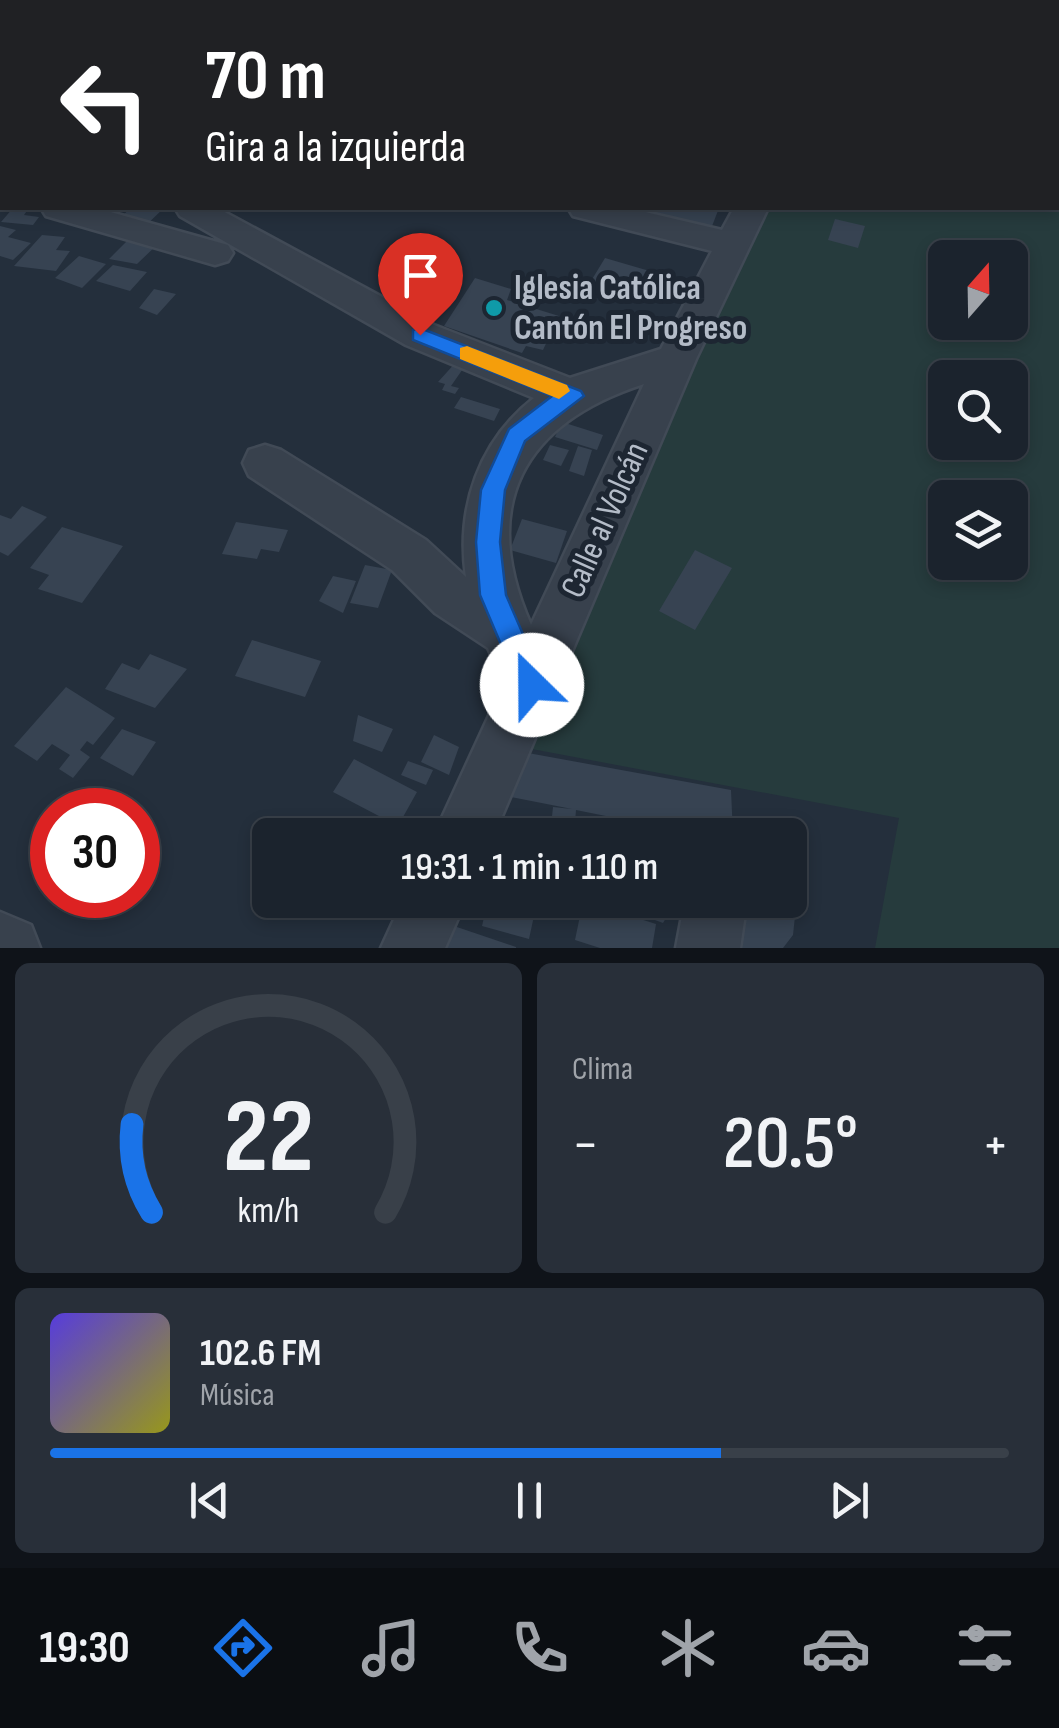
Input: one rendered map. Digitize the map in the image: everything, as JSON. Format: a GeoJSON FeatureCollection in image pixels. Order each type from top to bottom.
{"type":"FeatureCollection","features":[{"type":"Feature","properties":{"kind":"street"},"geometry":{"type":"LineString","coordinates":[[65,210],[215,254]]}},
{"type":"Feature","properties":{"kind":"street"},"geometry":{"type":"LineString","coordinates":[[196,210],[420,335],[573,396]]}},
{"type":"Feature","properties":{"kind":"street"},"geometry":{"type":"LineString","coordinates":[[603,210],[742,226]]}},
{"type":"Feature","properties":{"kind":"street","name":"Calle al Volcán"},"geometry":{"type":"LineString","coordinates":[[472,818],[676,359],[742,226]]}},
{"type":"Feature","properties":{"kind":"street"},"geometry":{"type":"LineString","coordinates":[[532,685],[493,595],[488,542],[493,490],[516,435],[556,404],[676,359]]}},
{"type":"Feature","properties":{"kind":"street"},"geometry":{"type":"LineString","coordinates":[[266,463],[409,555],[453,597],[510,633]]}},
{"type":"Feature","properties":{"kind":"street"},"geometry":{"type":"LineString","coordinates":[[413,948],[427,918]]}},
{"type":"Feature","properties":{"kind":"street"},"geometry":{"type":"LineString","coordinates":[[708,948],[713,918]]}},
{"type":"Feature","properties":{"kind":"street"},"geometry":{"type":"LineString","coordinates":[[0,944],[8,948]]}},
{"type":"Feature","properties":{"kind":"green space"},"geometry":{"type":"Polygon","coordinates":[[[750,210],[1059,210],[1059,948],[875,948],[899,818],[505,744],[750,210]]]}},
{"type":"Feature","properties":{"kind":"building"},"geometry":{"type":"Polygon","coordinates":[[[11,210],[28,210],[24,215],[39,217],[33,225],[1,222],[11,210]]]}},
{"type":"Feature","properties":{"kind":"building"},"geometry":{"type":"Polygon","coordinates":[[[129,210],[162,210],[142,229],[115,222],[129,210]]]}},
{"type":"Feature","properties":{"kind":"building"},"geometry":{"type":"Polygon","coordinates":[[[614,210],[718,210],[709,234],[614,210]]]}},
{"type":"Feature","properties":{"kind":"building"},"geometry":{"type":"Polygon","coordinates":[[[835,219],[865,226],[858,248],[828,240],[835,219]]]}},
{"type":"Feature","properties":{"kind":"building"},"geometry":{"type":"Polygon","coordinates":[[[0,226],[16,230],[8,237],[31,243],[13,260],[0,256],[0,226]]]}},
{"type":"Feature","properties":{"kind":"building"},"geometry":{"type":"Polygon","coordinates":[[[134,234],[161,241],[137,264],[109,259],[134,234]]]}},
{"type":"Feature","properties":{"kind":"building"},"geometry":{"type":"Polygon","coordinates":[[[42,235],[65,237],[56,250],[70,251],[56,271],[14,266],[42,235]]]}},
{"type":"Feature","properties":{"kind":"building"},"geometry":{"type":"Polygon","coordinates":[[[79,256],[106,264],[82,288],[55,278],[79,256]]]}},
{"type":"Feature","properties":{"kind":"building"},"geometry":{"type":"Polygon","coordinates":[[[605,258],[653,272],[641,295],[591,281],[605,258]]]}},
{"type":"Feature","properties":{"kind":"building"},"geometry":{"type":"Polygon","coordinates":[[[113,265],[147,272],[130,291],[96,281],[113,265]]]}},
{"type":"Feature","properties":{"kind":"building","name":"Iglesia Católica Cantón El Progreso"},"geometry":{"type":"Polygon","coordinates":[[[475,278],[511,289],[507,300],[559,316],[543,350],[526,346],[522,353],[444,326],[475,278]]]}},
{"type":"Feature","properties":{"kind":"building"},"geometry":{"type":"Polygon","coordinates":[[[154,289],[176,294],[157,315],[139,308],[154,289]]]}},
{"type":"Feature","properties":{"kind":"building"},"geometry":{"type":"Polygon","coordinates":[[[457,361],[467,363],[451,386],[459,388],[455,394],[442,390],[445,384],[438,382],[457,361]]]}},
{"type":"Feature","properties":{"kind":"building"},"geometry":{"type":"Polygon","coordinates":[[[461,397],[500,409],[494,421],[454,408],[461,397]]]}},
{"type":"Feature","properties":{"kind":"building"},"geometry":{"type":"Polygon","coordinates":[[[562,422],[603,435],[597,450],[555,437],[562,422]]]}},
{"type":"Feature","properties":{"kind":"building"},"geometry":{"type":"Polygon","coordinates":[[[550,445],[569,450],[561,466],[543,460],[550,445]]]}},
{"type":"Feature","properties":{"kind":"building"},"geometry":{"type":"Polygon","coordinates":[[[578,446],[592,450],[584,476],[569,471],[578,446]]]}},
{"type":"Feature","properties":{"kind":"building"},"geometry":{"type":"Polygon","coordinates":[[[22,506],[47,517],[8,556],[0,552],[0,515],[11,519],[22,506]]]}},
{"type":"Feature","properties":{"kind":"building"},"geometry":{"type":"Polygon","coordinates":[[[522,519],[567,531],[556,563],[510,550],[522,519]]]}},
{"type":"Feature","properties":{"kind":"building"},"geometry":{"type":"Polygon","coordinates":[[[236,522],[288,530],[279,552],[261,549],[257,559],[222,554],[236,522]]]}},
{"type":"Feature","properties":{"kind":"building"},"geometry":{"type":"Polygon","coordinates":[[[62,527],[123,546],[82,603],[38,589],[49,575],[30,568],[62,527]]]}},
{"type":"Feature","properties":{"kind":"building"},"geometry":{"type":"Polygon","coordinates":[[[695,550],[732,568],[695,630],[659,611],[695,550]]]}},
{"type":"Feature","properties":{"kind":"building"},"geometry":{"type":"Polygon","coordinates":[[[365,565],[392,570],[378,608],[350,603],[365,565]]]}},
{"type":"Feature","properties":{"kind":"building"},"geometry":{"type":"Polygon","coordinates":[[[333,576],[356,581],[343,613],[319,601],[333,576]]]}},
{"type":"Feature","properties":{"kind":"building"},"geometry":{"type":"Polygon","coordinates":[[[252,640],[321,661],[305,697],[235,676],[252,640]]]}},
{"type":"Feature","properties":{"kind":"building"},"geometry":{"type":"Polygon","coordinates":[[[150,654],[187,669],[155,708],[105,689],[122,663],[139,670],[150,654]]]}},
{"type":"Feature","properties":{"kind":"building"},"geometry":{"type":"Polygon","coordinates":[[[66,687],[115,718],[93,745],[87,741],[80,750],[90,757],[73,778],[59,769],[70,755],[52,744],[37,761],[14,746],[66,687]]]}},
{"type":"Feature","properties":{"kind":"building"},"geometry":{"type":"Polygon","coordinates":[[[358,715],[393,729],[382,752],[353,741],[358,715]]]}},
{"type":"Feature","properties":{"kind":"building"},"geometry":{"type":"Polygon","coordinates":[[[122,729],[156,742],[133,776],[100,758],[122,729]]]}},
{"type":"Feature","properties":{"kind":"building"},"geometry":{"type":"Polygon","coordinates":[[[434,735],[459,747],[449,775],[421,762],[434,735]]]}},
{"type":"Feature","properties":{"kind":"building"},"geometry":{"type":"Polygon","coordinates":[[[528,753],[731,790],[732,818],[616,818],[576,810],[575,818],[552,818],[553,807],[572,809],[511,797],[528,753]]]}},
{"type":"Feature","properties":{"kind":"building"},"geometry":{"type":"Polygon","coordinates":[[[354,759],[417,792],[402,818],[383,818],[333,792],[354,759]]]}},
{"type":"Feature","properties":{"kind":"building"},"geometry":{"type":"Polygon","coordinates":[[[408,761],[433,770],[426,785],[401,775],[408,761]]]}},
{"type":"Feature","properties":{"kind":"building"},"geometry":{"type":"Polygon","coordinates":[[[484,918],[534,918],[529,939],[482,926],[484,918]]]}},
{"type":"Feature","properties":{"kind":"building"},"geometry":{"type":"Polygon","coordinates":[[[580,918],[637,918],[656,924],[652,948],[600,948],[575,940],[580,918]]]}},
{"type":"Feature","properties":{"kind":"building"},"geometry":{"type":"Polygon","coordinates":[[[716,918],[795,918],[793,935],[783,948],[712,948],[716,918]]]}},
{"type":"Feature","properties":{"kind":"building"},"geometry":{"type":"Polygon","coordinates":[[[454,926],[516,947],[516,948],[447,948],[454,926]]]}},
{"type":"Feature","properties":{"kind":"slow traffic"},"geometry":{"type":"LineString","coordinates":[[467,354],[559,391]]}},
{"type":"Feature","properties":{"kind":"place","name":"Iglesia Católica Cantón El Progreso"},"geometry":{"type":"Point","coordinates":[494,308]}},
{"type":"Feature","properties":{"kind":"route"},"geometry":{"type":"LineString","coordinates":[[420,335],[573,396],[516,435],[493,490],[488,542],[493,595],[532,685]]}}]}
